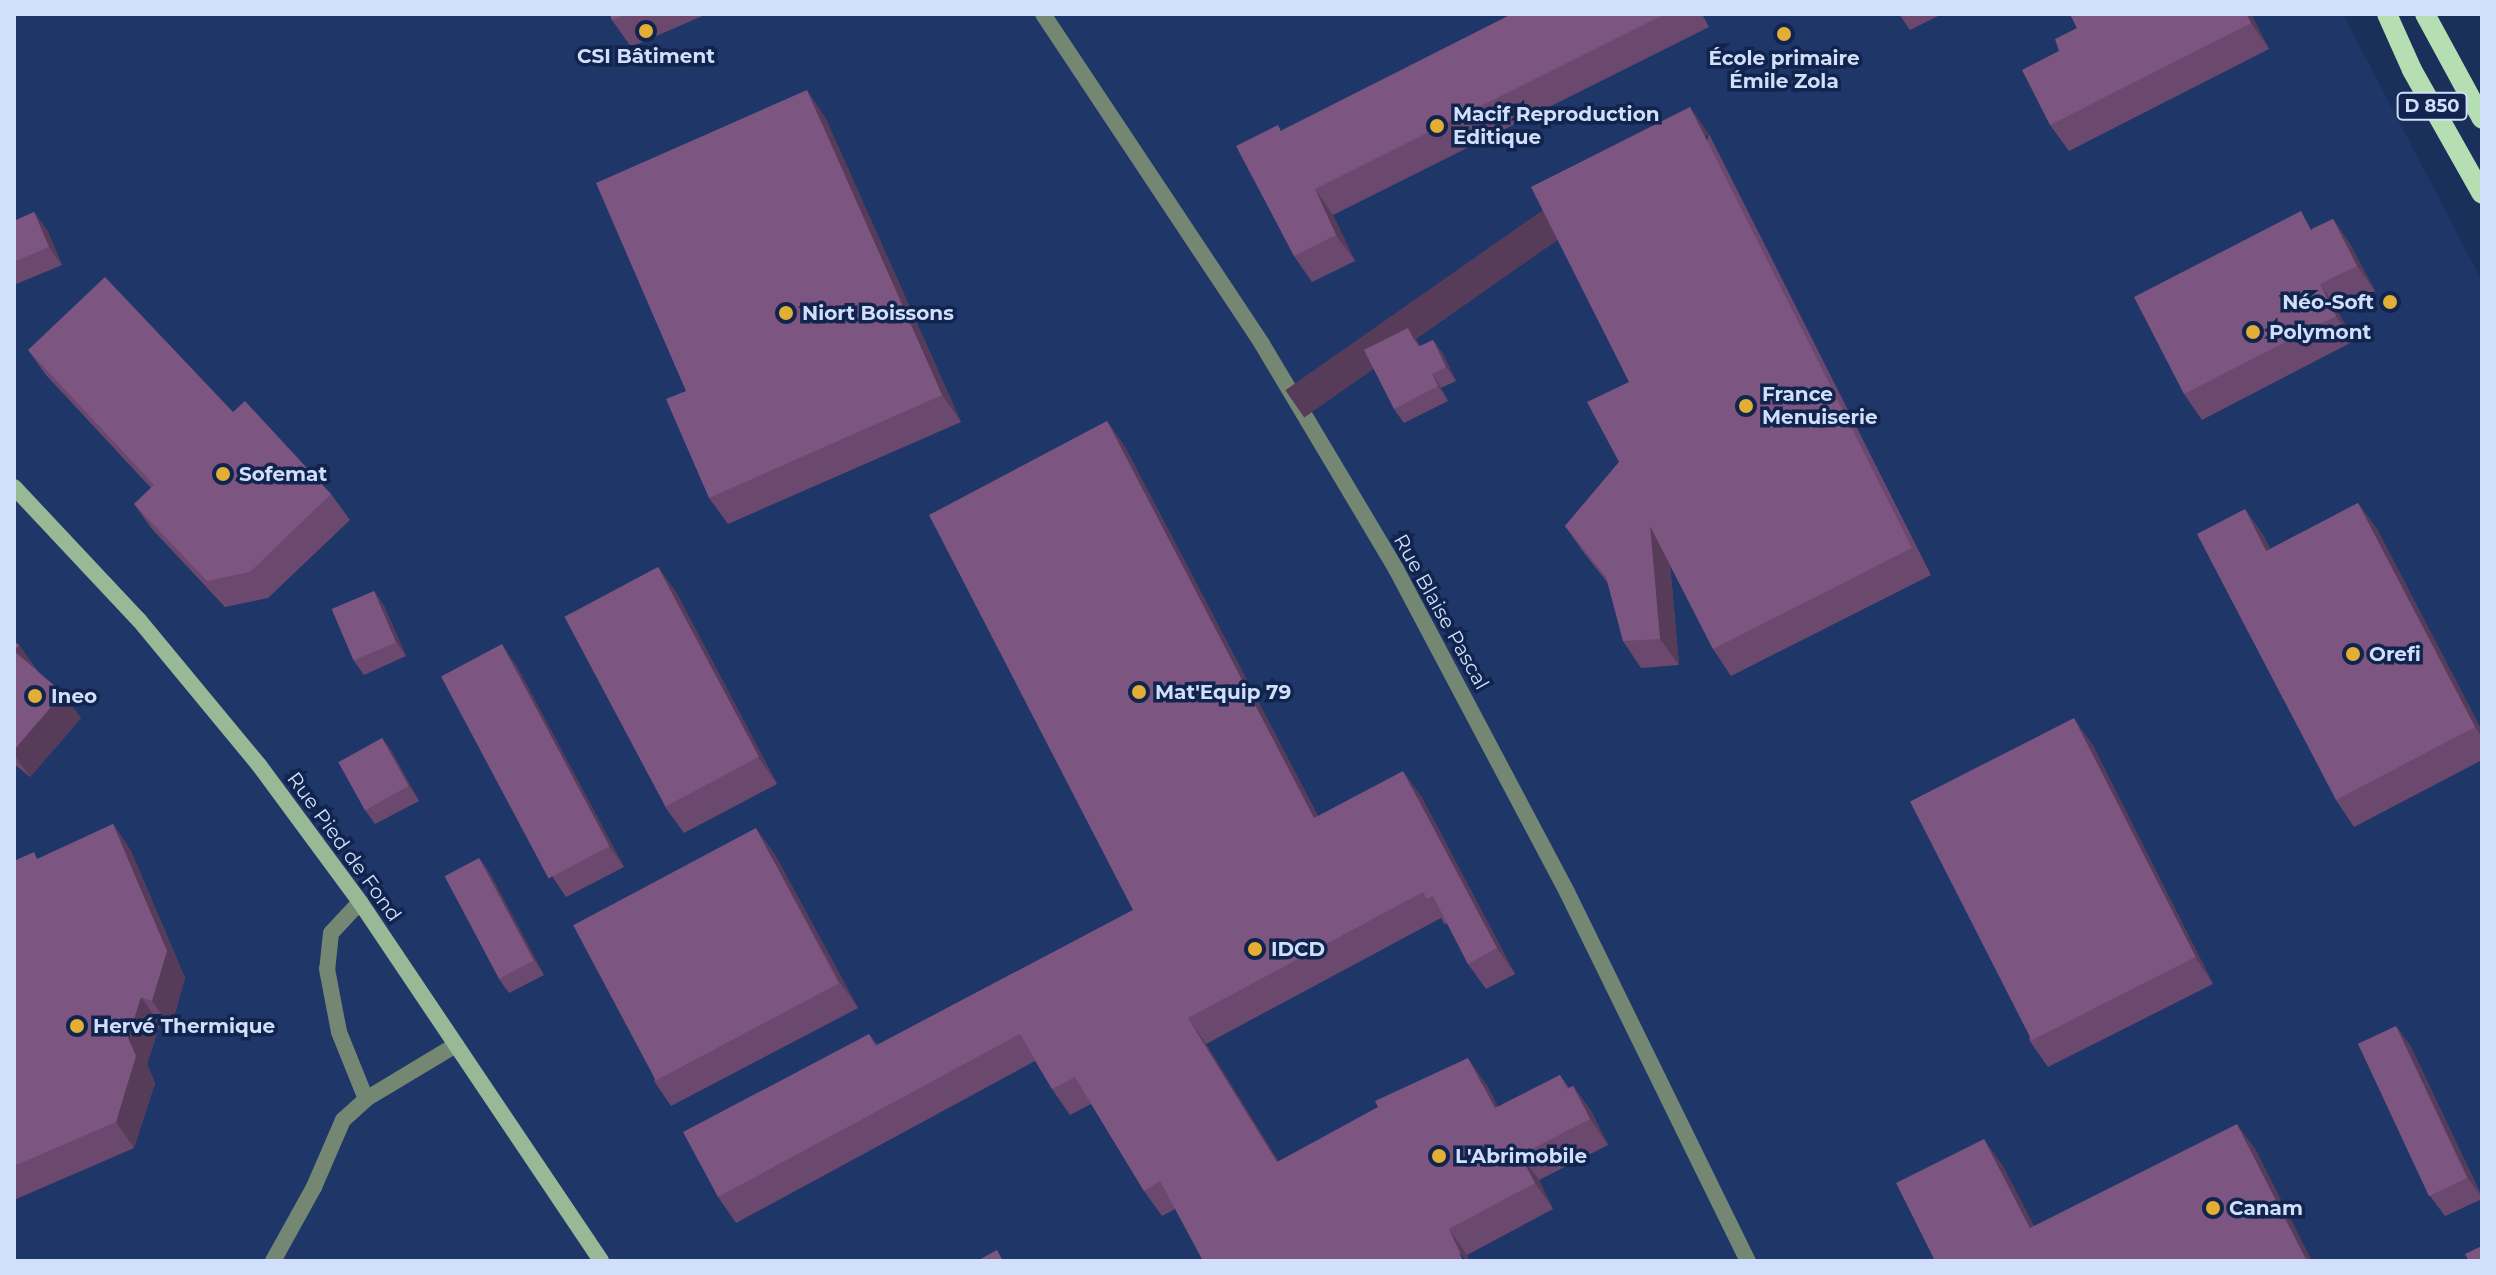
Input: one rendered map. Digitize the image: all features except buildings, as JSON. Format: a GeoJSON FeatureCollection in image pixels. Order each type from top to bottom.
{"type":"FeatureCollection","features":[{"type":"Feature","properties":{"kind":"main road","name":"D 850"},"geometry":{"type":"LineString","coordinates":[[2387,14],[2412,70],[2482,194]]}},
{"type":"Feature","properties":{"kind":"main road","name":"D 850"},"geometry":{"type":"LineString","coordinates":[[2425,14],[2482,119]]}},
{"type":"Feature","properties":{"kind":"main road","name":"Rue Pied de Fond"},"geometry":{"type":"LineString","coordinates":[[14,487],[205,697],[360,902],[601,1261]]}},
{"type":"Feature","properties":{"kind":"street","name":"Rue Blaise Pascal"},"geometry":{"type":"LineString","coordinates":[[1043,14],[1262,344],[1396,569],[1567,892],[1748,1261]]}},
{"type":"Feature","properties":{"kind":"street"},"geometry":{"type":"LineString","coordinates":[[360,902],[331,933],[327,969],[339,1032],[366,1099]]}},
{"type":"Feature","properties":{"kind":"street"},"geometry":{"type":"LineString","coordinates":[[273,1261],[314,1187],[343,1120],[366,1099],[456,1045]]}},
{"type":"Feature","properties":{"kind":"shaded area"},"geometry":{"type":"Polygon","coordinates":[[[14,14],[2343,14],[2482,281],[2482,1261],[14,1261],[14,14]]]}},
{"type":"Feature","properties":{"kind":"place","name":"CSI Bâtiment"},"geometry":{"type":"Point","coordinates":[646,31]}},
{"type":"Feature","properties":{"kind":"place","name":"École primaire Émile Zola"},"geometry":{"type":"Point","coordinates":[1784,34]}},
{"type":"Feature","properties":{"kind":"place","name":"Macif Reproduction Editique"},"geometry":{"type":"Point","coordinates":[1437,126]}},
{"type":"Feature","properties":{"kind":"place","name":"Néo-Soft"},"geometry":{"type":"Point","coordinates":[2390,302]}},
{"type":"Feature","properties":{"kind":"place","name":"Niort Boissons"},"geometry":{"type":"Point","coordinates":[786,313]}},
{"type":"Feature","properties":{"kind":"place","name":"Polymont"},"geometry":{"type":"Point","coordinates":[2253,332]}},
{"type":"Feature","properties":{"kind":"place","name":"France Menuiserie"},"geometry":{"type":"Point","coordinates":[1746,406]}},
{"type":"Feature","properties":{"kind":"place","name":"Sofemat"},"geometry":{"type":"Point","coordinates":[223,474]}},
{"type":"Feature","properties":{"kind":"place","name":"Orefi"},"geometry":{"type":"Point","coordinates":[2353,654]}},
{"type":"Feature","properties":{"kind":"place","name":"Mat'Equip 79"},"geometry":{"type":"Point","coordinates":[1139,692]}},
{"type":"Feature","properties":{"kind":"place","name":"Ineo"},"geometry":{"type":"Point","coordinates":[35,696]}},
{"type":"Feature","properties":{"kind":"place","name":"IDCD"},"geometry":{"type":"Point","coordinates":[1255,949]}},
{"type":"Feature","properties":{"kind":"place","name":"Hervé Thermique"},"geometry":{"type":"Point","coordinates":[77,1026]}},
{"type":"Feature","properties":{"kind":"place","name":"L'Abrimobile"},"geometry":{"type":"Point","coordinates":[1439,1156]}},
{"type":"Feature","properties":{"kind":"place","name":"Canam"},"geometry":{"type":"Point","coordinates":[2213,1208]}}]}
